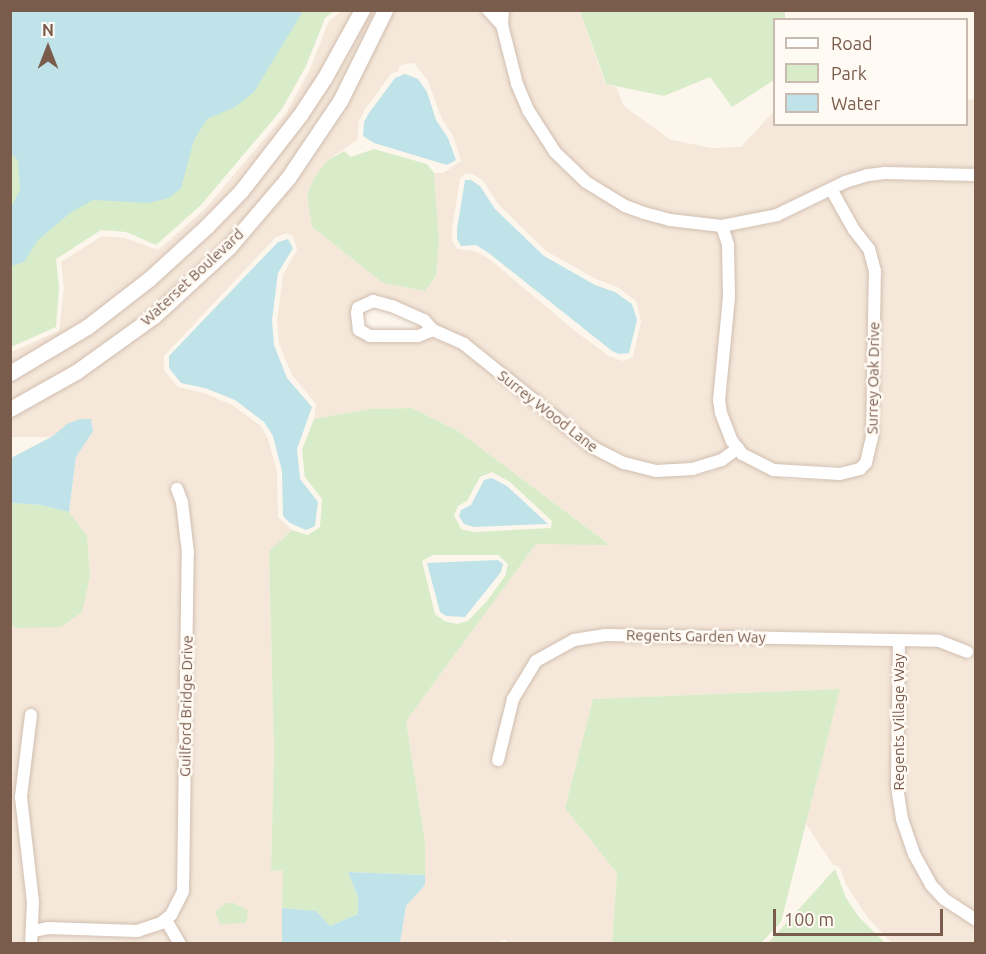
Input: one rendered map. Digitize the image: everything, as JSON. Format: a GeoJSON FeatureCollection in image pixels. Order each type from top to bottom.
{"type":"FeatureCollection","features":[{"type":"Feature","properties":{"kind":"street","name":"Waterset Boulevard"},"geometry":{"type":"LineString","coordinates":[[10,373],[87,327],[149,279],[207,226],[247,183],[300,115],[362,10]]}},
{"type":"Feature","properties":{"kind":"street","name":"Waterset Boulevard"},"geometry":{"type":"LineString","coordinates":[[10,409],[76,372],[154,316],[229,247],[288,178],[340,101],[386,10]]}},
{"type":"Feature","properties":{"kind":"street"},"geometry":{"type":"LineString","coordinates":[[488,10],[502,25]]}},
{"type":"Feature","properties":{"kind":"street"},"geometry":{"type":"LineString","coordinates":[[502,10],[502,25],[518,84],[528,110],[555,152],[570,168],[625,206],[670,220],[722,226],[777,215],[856,178],[885,173],[975,175]]}},
{"type":"Feature","properties":{"kind":"street","name":"Surrey Oak Drive"},"geometry":{"type":"LineString","coordinates":[[722,226],[728,246],[729,297],[719,399],[725,427],[738,448],[761,465],[790,473],[850,473],[860,469],[871,451],[873,260],[831,189]]}},
{"type":"Feature","properties":{"kind":"street","name":"Surrey Wood Lane"},"geometry":{"type":"LineString","coordinates":[[433,330],[418,336],[370,336],[359,330],[357,313],[364,303],[381,302],[424,320],[433,330],[464,344],[592,447],[624,463],[656,471],[692,469],[722,460],[738,448]]}},
{"type":"Feature","properties":{"kind":"street","name":"Guilford Bridge Drive"},"geometry":{"type":"LineString","coordinates":[[166,920],[181,897],[184,866],[188,553],[182,502],[177,489]]}},
{"type":"Feature","properties":{"kind":"street","name":"Regents Garden Way"},"geometry":{"type":"LineString","coordinates":[[498,760],[513,699],[536,661],[574,640],[606,635],[939,640],[967,652]]}},
{"type":"Feature","properties":{"kind":"street","name":"Regents Village Way"},"geometry":{"type":"LineString","coordinates":[[899,640],[897,788],[902,819],[914,854],[931,885],[944,898],[975,920]]}},
{"type":"Feature","properties":{"kind":"street"},"geometry":{"type":"LineString","coordinates":[[31,715],[21,797],[33,902],[32,937]]}},
{"type":"Feature","properties":{"kind":"street"},"geometry":{"type":"LineString","coordinates":[[32,937],[48,928],[137,931],[166,920],[180,944]]}},
{"type":"Feature","properties":{"kind":"shaded area"},"geometry":{"type":"Polygon","coordinates":[[[342,11],[355,11],[320,73],[296,111],[237,186],[145,274],[84,321],[11,366],[11,352],[59,331],[64,288],[61,262],[102,236],[125,238],[158,250],[205,209],[286,113],[310,69],[329,21],[342,11]]]}},
{"type":"Feature","properties":{"kind":"shaded area"},"geometry":{"type":"Polygon","coordinates":[[[368,11],[379,11],[335,97],[283,174],[225,242],[150,310],[73,366],[11,402],[11,380],[91,332],[245,196],[305,119],[368,11]]]}},
{"type":"Feature","properties":{"kind":"shaded area"},"geometry":{"type":"Polygon","coordinates":[[[392,11],[480,11],[497,29],[512,86],[522,112],[551,157],[566,173],[623,212],[669,226],[717,232],[722,247],[723,296],[713,400],[715,416],[729,447],[710,459],[676,465],[643,462],[604,447],[467,339],[437,325],[426,314],[383,296],[373,295],[355,302],[351,313],[353,332],[368,342],[418,343],[433,338],[461,350],[589,452],[623,469],[655,477],[694,476],[714,471],[737,457],[759,471],[790,480],[840,480],[864,474],[872,465],[878,438],[881,271],[874,245],[858,225],[839,192],[857,184],[886,180],[975,182],[975,649],[942,634],[606,628],[573,633],[531,658],[507,697],[491,764],[502,768],[518,701],[540,667],[576,646],[606,641],[893,646],[892,788],[896,822],[909,857],[927,890],[941,904],[975,928],[975,943],[892,943],[868,918],[847,886],[839,866],[833,865],[806,824],[839,689],[593,699],[565,808],[617,873],[612,943],[507,944],[506,939],[495,944],[400,943],[406,906],[425,885],[425,842],[406,721],[536,544],[609,544],[458,431],[412,408],[369,409],[314,419],[316,404],[292,375],[279,344],[277,320],[283,275],[297,250],[293,236],[287,233],[276,237],[164,356],[164,370],[178,387],[204,393],[232,405],[261,426],[268,439],[277,472],[278,517],[292,530],[269,551],[274,751],[271,870],[283,871],[282,943],[186,943],[174,921],[188,894],[190,866],[194,553],[188,501],[180,480],[170,485],[177,504],[182,553],[177,890],[167,911],[159,917],[136,924],[39,923],[37,877],[27,797],[37,710],[26,708],[15,797],[28,902],[25,943],[11,943],[10,625],[15,628],[90,576],[87,536],[69,512],[76,457],[93,431],[91,419],[52,437],[11,437],[11,416],[233,252],[392,11]],[[414,63],[400,65],[398,71],[391,74],[365,109],[359,121],[357,140],[328,160],[307,195],[312,227],[383,283],[425,291],[436,276],[439,241],[434,173],[443,173],[461,161],[453,136],[441,117],[428,81],[414,63]],[[465,174],[460,179],[452,229],[452,240],[457,249],[475,251],[488,258],[609,356],[623,361],[633,357],[641,321],[636,301],[617,287],[596,279],[546,251],[499,205],[483,181],[473,174],[465,174]]]}},
{"type":"Feature","properties":{"kind":"shaded area"},"geometry":{"type":"Polygon","coordinates":[[[508,11],[580,11],[605,84],[616,87],[624,106],[671,140],[713,148],[741,147],[773,112],[773,126],[968,126],[968,100],[975,99],[975,168],[885,166],[867,169],[843,175],[776,209],[721,219],[671,213],[645,206],[627,200],[589,176],[559,148],[533,106],[523,82],[508,24],[508,11]]]}},
{"type":"Feature","properties":{"kind":"shaded area"},"geometry":{"type":"Polygon","coordinates":[[[829,198],[849,233],[864,253],[869,271],[867,438],[862,459],[849,466],[776,464],[746,449],[737,437],[726,412],[735,296],[733,245],[729,231],[779,222],[829,198]]]}},
{"type":"Feature","properties":{"kind":"shaded area"},"geometry":{"type":"Polygon","coordinates":[[[905,646],[938,647],[971,661],[975,649],[975,913],[935,881],[919,851],[907,818],[903,787],[905,646]]]}},
{"type":"Feature","properties":{"kind":"shaded area"},"geometry":{"type":"Polygon","coordinates":[[[165,929],[174,944],[37,944],[38,937],[49,935],[137,938],[165,929]]]}},
{"type":"Feature","properties":{"kind":"green space"},"geometry":{"type":"Polygon","coordinates":[[[11,11],[334,11],[325,18],[306,66],[282,109],[201,205],[156,245],[126,232],[101,230],[56,259],[59,287],[56,327],[11,347],[11,11]]]}},
{"type":"Feature","properties":{"kind":"green space"},"geometry":{"type":"Polygon","coordinates":[[[580,11],[785,11],[785,18],[773,18],[773,81],[732,107],[710,77],[664,96],[606,84],[580,11]]]}},
{"type":"Feature","properties":{"kind":"green space"},"geometry":{"type":"Polygon","coordinates":[[[374,149],[427,164],[434,173],[439,241],[436,276],[425,291],[383,283],[312,227],[307,195],[314,178],[328,160],[344,151],[351,157],[374,149]]]}},
{"type":"Feature","properties":{"kind":"green space"},"geometry":{"type":"Polygon","coordinates":[[[412,408],[458,431],[610,545],[536,544],[406,721],[425,842],[425,875],[348,872],[358,897],[358,914],[330,926],[316,911],[282,908],[283,871],[271,870],[274,751],[269,551],[292,530],[308,535],[320,527],[322,499],[305,477],[302,450],[314,419],[369,409],[412,408]],[[492,472],[480,477],[467,501],[458,506],[454,515],[461,529],[474,532],[551,528],[552,521],[510,482],[492,472]],[[433,555],[422,561],[435,614],[444,621],[457,624],[468,621],[487,601],[505,576],[508,564],[498,555],[433,555]]]}},
{"type":"Feature","properties":{"kind":"green space"},"geometry":{"type":"Polygon","coordinates":[[[10,503],[41,505],[69,512],[87,536],[90,576],[82,612],[61,627],[15,628],[11,625],[10,503]]]}},
{"type":"Feature","properties":{"kind":"green space"},"geometry":{"type":"Polygon","coordinates":[[[840,689],[781,922],[761,943],[612,943],[617,873],[565,808],[593,699],[840,689]]]}},
{"type":"Feature","properties":{"kind":"green space"},"geometry":{"type":"Polygon","coordinates":[[[835,869],[846,898],[859,917],[885,943],[768,943],[835,869]]]}},
{"type":"Feature","properties":{"kind":"green space"},"geometry":{"type":"Polygon","coordinates":[[[226,903],[234,903],[248,911],[246,923],[220,924],[215,911],[226,903]]]}},
{"type":"Feature","properties":{"kind":"water"},"geometry":{"type":"Polygon","coordinates":[[[11,10],[303,11],[254,92],[235,107],[207,119],[194,140],[181,188],[169,198],[148,203],[93,200],[70,213],[38,240],[24,262],[11,266],[11,207],[20,190],[18,161],[11,153],[11,10]]]}},
{"type":"Feature","properties":{"kind":"water"},"geometry":{"type":"Polygon","coordinates":[[[405,74],[418,79],[427,92],[436,120],[448,138],[456,160],[447,165],[374,143],[363,136],[364,122],[369,113],[395,78],[405,74]]]}},
{"type":"Feature","properties":{"kind":"water"},"geometry":{"type":"Polygon","coordinates":[[[465,180],[471,180],[480,186],[495,209],[544,256],[595,285],[615,292],[632,304],[637,320],[629,353],[619,354],[612,351],[476,245],[461,246],[457,239],[457,229],[465,180]]]}},
{"type":"Feature","properties":{"kind":"water"},"geometry":{"type":"Polygon","coordinates":[[[288,239],[293,248],[278,273],[272,320],[274,345],[287,378],[312,407],[297,449],[300,479],[318,502],[315,526],[306,530],[290,523],[283,516],[282,471],[273,436],[264,422],[235,400],[205,388],[181,383],[169,368],[169,356],[278,242],[288,239]]]}},
{"type":"Feature","properties":{"kind":"water"},"geometry":{"type":"Polygon","coordinates":[[[80,419],[91,419],[93,431],[76,457],[69,512],[41,505],[11,503],[11,458],[53,436],[67,424],[80,419]]]}},
{"type":"Feature","properties":{"kind":"water"},"geometry":{"type":"Polygon","coordinates":[[[492,478],[507,486],[548,524],[474,527],[464,524],[459,516],[461,510],[471,505],[484,480],[492,478]]]}},
{"type":"Feature","properties":{"kind":"water"},"geometry":{"type":"Polygon","coordinates":[[[498,560],[503,564],[501,572],[465,617],[446,616],[440,612],[427,563],[498,560]]]}},
{"type":"Feature","properties":{"kind":"water"},"geometry":{"type":"Polygon","coordinates":[[[348,872],[425,875],[425,885],[406,906],[400,943],[282,943],[282,908],[316,911],[330,926],[358,914],[358,897],[348,872]]]}}]}
